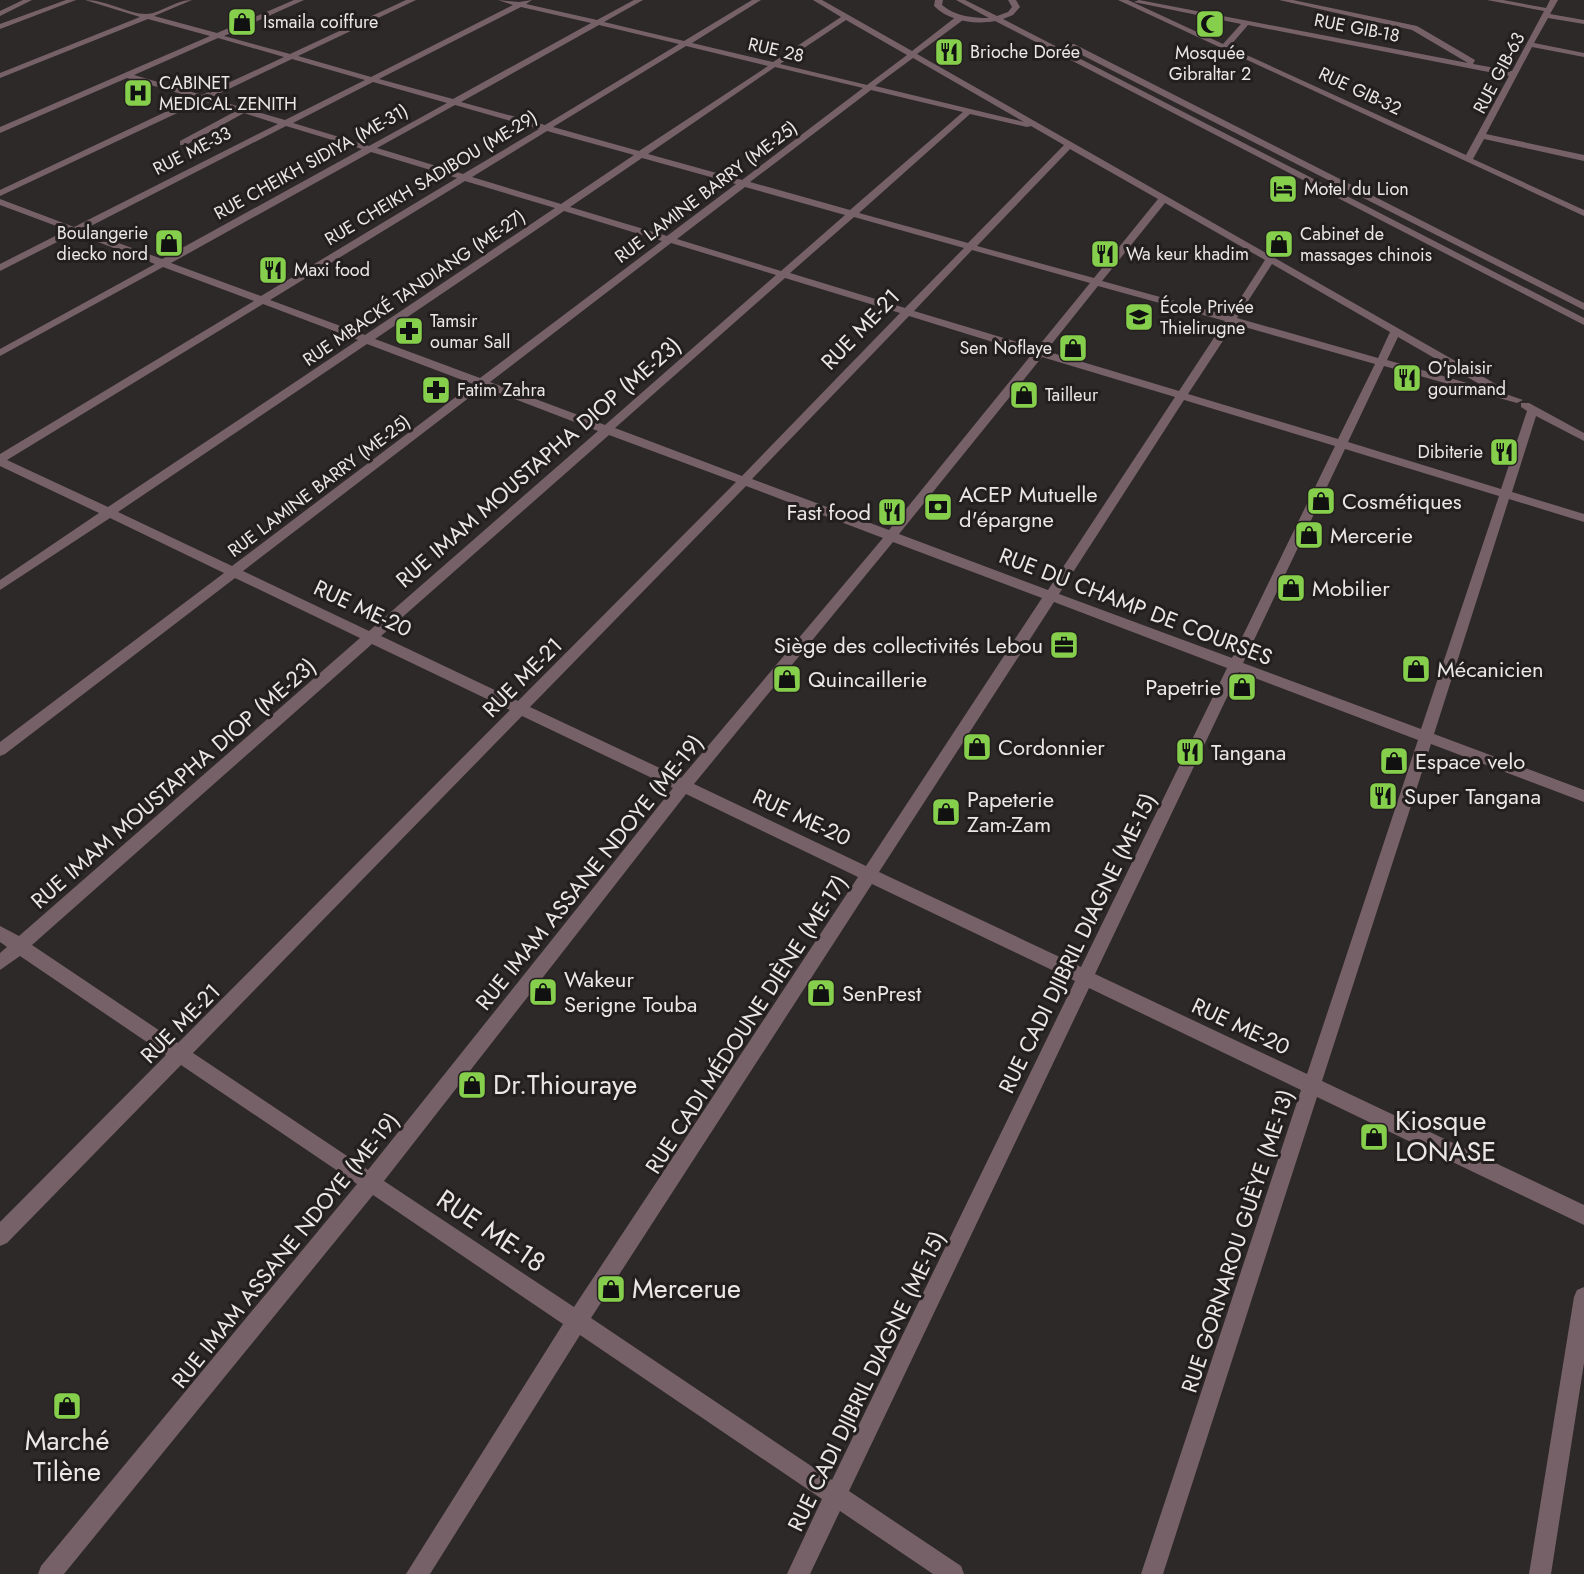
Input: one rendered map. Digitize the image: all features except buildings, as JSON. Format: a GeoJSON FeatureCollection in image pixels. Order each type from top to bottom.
{"type":"FeatureCollection","features":[{"type":"Feature","properties":{"kind":"street"},"geometry":{"type":"LineString","coordinates":[[0,14],[28,0]]}},
{"type":"Feature","properties":{"kind":"street"},"geometry":{"type":"LineString","coordinates":[[0,27],[72,0]]}},
{"type":"Feature","properties":{"kind":"street"},"geometry":{"type":"LineString","coordinates":[[89,0],[1517,400]]}},
{"type":"Feature","properties":{"kind":"street"},"geometry":{"type":"LineString","coordinates":[[0,76],[188,0]]}},
{"type":"Feature","properties":{"kind":"street"},"geometry":{"type":"LineString","coordinates":[[0,130],[300,0]]}},
{"type":"Feature","properties":{"kind":"street"},"geometry":{"type":"LineString","coordinates":[[0,193],[412,0]]}},
{"type":"Feature","properties":{"kind":"street","name":"RUE 28"},"geometry":{"type":"LineString","coordinates":[[502,0],[524,2],[598,23],[1044,129]]}},
{"type":"Feature","properties":{"kind":"street","name":"RUE CHEIKH SIDIYA (ME-31)"},"geometry":{"type":"LineString","coordinates":[[0,353],[639,0]]}},
{"type":"Feature","properties":{"kind":"street","name":"RUE CHEIKH SADIBOU (ME-29)"},"geometry":{"type":"LineString","coordinates":[[0,460],[757,0]]}},
{"type":"Feature","properties":{"kind":"street"},"geometry":{"type":"LineString","coordinates":[[817,0],[1584,438]]}},
{"type":"Feature","properties":{"kind":"street"},"geometry":{"type":"LineString","coordinates":[[939,0],[941,9],[960,18],[1009,15],[1584,307]]}},
{"type":"Feature","properties":{"kind":"street"},"geometry":{"type":"LineString","coordinates":[[960,0],[998,14],[1584,322]]}},
{"type":"Feature","properties":{"kind":"street"},"geometry":{"type":"LineString","coordinates":[[1009,15],[1016,7],[1012,0]]}},
{"type":"Feature","properties":{"kind":"street","name":"RUE GIB-18"},"geometry":{"type":"LineString","coordinates":[[1123,0],[1203,13],[1513,74]]}},
{"type":"Feature","properties":{"kind":"street","name":"RUE GIB-32"},"geometry":{"type":"LineString","coordinates":[[1123,0],[1584,213]]}},
{"type":"Feature","properties":{"kind":"street"},"geometry":{"type":"LineString","coordinates":[[1283,0],[1414,28],[1480,68]]}},
{"type":"Feature","properties":{"kind":"street"},"geometry":{"type":"LineString","coordinates":[[1491,0],[1584,22]]}},
{"type":"Feature","properties":{"kind":"street","name":"RUE GIB-63"},"geometry":{"type":"LineString","coordinates":[[1468,160],[1554,0]]}},
{"type":"Feature","properties":{"kind":"street","name":"RUE ME-33"},"geometry":{"type":"LineString","coordinates":[[0,268],[72,229],[524,2]]}},
{"type":"Feature","properties":{"kind":"street"},"geometry":{"type":"LineString","coordinates":[[1203,13],[1209,6]]}},
{"type":"Feature","properties":{"kind":"street","name":"RUE MBACKÉ TANDIANG (ME-27)"},"geometry":{"type":"LineString","coordinates":[[0,586],[846,17]]}},
{"type":"Feature","properties":{"kind":"street","name":"RUE LAMINE BARRY (ME-25)"},"geometry":{"type":"LineString","coordinates":[[0,750],[960,18]]}},
{"type":"Feature","properties":{"kind":"street"},"geometry":{"type":"LineString","coordinates":[[0,20],[15,22]]}},
{"type":"Feature","properties":{"kind":"street"},"geometry":{"type":"LineString","coordinates":[[1224,48],[1247,22]]}},
{"type":"Feature","properties":{"kind":"street"},"geometry":{"type":"LineString","coordinates":[[1531,45],[1584,55]]}},
{"type":"Feature","properties":{"kind":"street"},"geometry":{"type":"LineString","coordinates":[[127,75],[1584,518]]}},
{"type":"Feature","properties":{"kind":"street"},"geometry":{"type":"LineString","coordinates":[[183,143],[244,110]]}},
{"type":"Feature","properties":{"kind":"street","name":"RUE IMAM MOUSTAPHA DIOP (ME-23)"},"geometry":{"type":"LineString","coordinates":[[0,963],[969,111]]}},
{"type":"Feature","properties":{"kind":"street"},"geometry":{"type":"LineString","coordinates":[[1482,136],[1584,158]]}},
{"type":"Feature","properties":{"kind":"street","name":"RUE ME-21"},"geometry":{"type":"LineString","coordinates":[[0,1236],[744,481],[1070,144]]}},
{"type":"Feature","properties":{"kind":"street","name":"RUE IMAM ASSANE NDOYE (ME-19)"},"geometry":{"type":"LineString","coordinates":[[49,1574],[371,1182],[684,786],[891,536],[1164,198]]}},
{"type":"Feature","properties":{"kind":"street","name":"RUE DU CHAMP DE COURSES"},"geometry":{"type":"LineString","coordinates":[[0,202],[1584,796]]}},
{"type":"Feature","properties":{"kind":"street","name":"RUE CADI MÉDOUNE DIÈNE (ME-17)"},"geometry":{"type":"LineString","coordinates":[[417,1574],[577,1321],[1271,259]]}},
{"type":"Feature","properties":{"kind":"street","name":"RUE CADI DJIBRIL DIAGNE (ME-15)"},"geometry":{"type":"LineString","coordinates":[[798,1574],[1396,331]]}},
{"type":"Feature","properties":{"kind":"street","name":"RUE GORNAROU GUÈYE (ME-13)"},"geometry":{"type":"LineString","coordinates":[[1152,1574],[1533,409]]}},
{"type":"Feature","properties":{"kind":"street","name":"RUE ME-20"},"geometry":{"type":"LineString","coordinates":[[0,460],[1584,1215]]}},
{"type":"Feature","properties":{"kind":"street","name":"RUE ME-18"},"geometry":{"type":"LineString","coordinates":[[0,933],[953,1574]]}},
{"type":"Feature","properties":{"kind":"street"},"geometry":{"type":"LineString","coordinates":[[1540,1574],[1584,1297]]}},
{"type":"Feature","properties":{"kind":"place","name":"Ismaila coiffure"},"geometry":{"type":"Point","coordinates":[242,22]}},
{"type":"Feature","properties":{"kind":"place","name":"Mosquée Gibraltar 2"},"geometry":{"type":"Point","coordinates":[1210,24]}},
{"type":"Feature","properties":{"kind":"place","name":"Brioche Dorée"},"geometry":{"type":"Point","coordinates":[949,52]}},
{"type":"Feature","properties":{"kind":"place","name":"CABINET MEDICAL ZENITH"},"geometry":{"type":"Point","coordinates":[138,93]}},
{"type":"Feature","properties":{"kind":"place","name":"Motel du Lion"},"geometry":{"type":"Point","coordinates":[1283,189]}},
{"type":"Feature","properties":{"kind":"place","name":"Boulangerie diecko nord"},"geometry":{"type":"Point","coordinates":[169,243]}},
{"type":"Feature","properties":{"kind":"place","name":"Cabinet de massages chinois"},"geometry":{"type":"Point","coordinates":[1279,244]}},
{"type":"Feature","properties":{"kind":"place","name":"Wa keur khadim"},"geometry":{"type":"Point","coordinates":[1105,254]}},
{"type":"Feature","properties":{"kind":"place","name":"Maxi food"},"geometry":{"type":"Point","coordinates":[273,270]}},
{"type":"Feature","properties":{"kind":"place","name":"École Privée Thielirugne"},"geometry":{"type":"Point","coordinates":[1139,317]}},
{"type":"Feature","properties":{"kind":"place","name":"Tamsir oumar Sall"},"geometry":{"type":"Point","coordinates":[409,331]}},
{"type":"Feature","properties":{"kind":"place","name":"Sen Noflaye"},"geometry":{"type":"Point","coordinates":[1073,348]}},
{"type":"Feature","properties":{"kind":"place","name":"O'plaisir gourmand"},"geometry":{"type":"Point","coordinates":[1407,378]}},
{"type":"Feature","properties":{"kind":"place","name":"Fatim Zahra"},"geometry":{"type":"Point","coordinates":[436,390]}},
{"type":"Feature","properties":{"kind":"place","name":"Tailleur"},"geometry":{"type":"Point","coordinates":[1024,395]}},
{"type":"Feature","properties":{"kind":"place","name":"Dibiterie"},"geometry":{"type":"Point","coordinates":[1504,452]}},
{"type":"Feature","properties":{"kind":"place","name":"Cosmétiques"},"geometry":{"type":"Point","coordinates":[1321,501]}},
{"type":"Feature","properties":{"kind":"place","name":"ACEP Mutuelle d'épargne"},"geometry":{"type":"Point","coordinates":[938,507]}},
{"type":"Feature","properties":{"kind":"place","name":"Fast food"},"geometry":{"type":"Point","coordinates":[892,512]}},
{"type":"Feature","properties":{"kind":"place","name":"Mercerie"},"geometry":{"type":"Point","coordinates":[1309,535]}},
{"type":"Feature","properties":{"kind":"place","name":"Mobilier"},"geometry":{"type":"Point","coordinates":[1291,588]}},
{"type":"Feature","properties":{"kind":"place","name":"Siège des collectivités Lebou"},"geometry":{"type":"Point","coordinates":[1064,645]}},
{"type":"Feature","properties":{"kind":"place","name":"Mécanicien"},"geometry":{"type":"Point","coordinates":[1416,669]}},
{"type":"Feature","properties":{"kind":"place","name":"Quincaillerie"},"geometry":{"type":"Point","coordinates":[787,679]}},
{"type":"Feature","properties":{"kind":"place","name":"Papetrie"},"geometry":{"type":"Point","coordinates":[1242,687]}},
{"type":"Feature","properties":{"kind":"place","name":"Cordonnier"},"geometry":{"type":"Point","coordinates":[977,747]}},
{"type":"Feature","properties":{"kind":"place","name":"Tangana"},"geometry":{"type":"Point","coordinates":[1190,752]}},
{"type":"Feature","properties":{"kind":"place","name":"Espace velo"},"geometry":{"type":"Point","coordinates":[1394,761]}},
{"type":"Feature","properties":{"kind":"place","name":"Super Tangana"},"geometry":{"type":"Point","coordinates":[1383,796]}},
{"type":"Feature","properties":{"kind":"place","name":"Papeterie Zam-Zam"},"geometry":{"type":"Point","coordinates":[946,812]}},
{"type":"Feature","properties":{"kind":"place","name":"Wakeur Serigne Touba"},"geometry":{"type":"Point","coordinates":[543,992]}},
{"type":"Feature","properties":{"kind":"place","name":"SenPrest"},"geometry":{"type":"Point","coordinates":[821,993]}},
{"type":"Feature","properties":{"kind":"place","name":"Dr.Thiouraye"},"geometry":{"type":"Point","coordinates":[472,1085]}},
{"type":"Feature","properties":{"kind":"place","name":"Kiosque LONASE"},"geometry":{"type":"Point","coordinates":[1374,1137]}},
{"type":"Feature","properties":{"kind":"place","name":"Mercerue"},"geometry":{"type":"Point","coordinates":[611,1289]}},
{"type":"Feature","properties":{"kind":"place","name":"Marché Tilène"},"geometry":{"type":"Point","coordinates":[67,1406]}}]}
